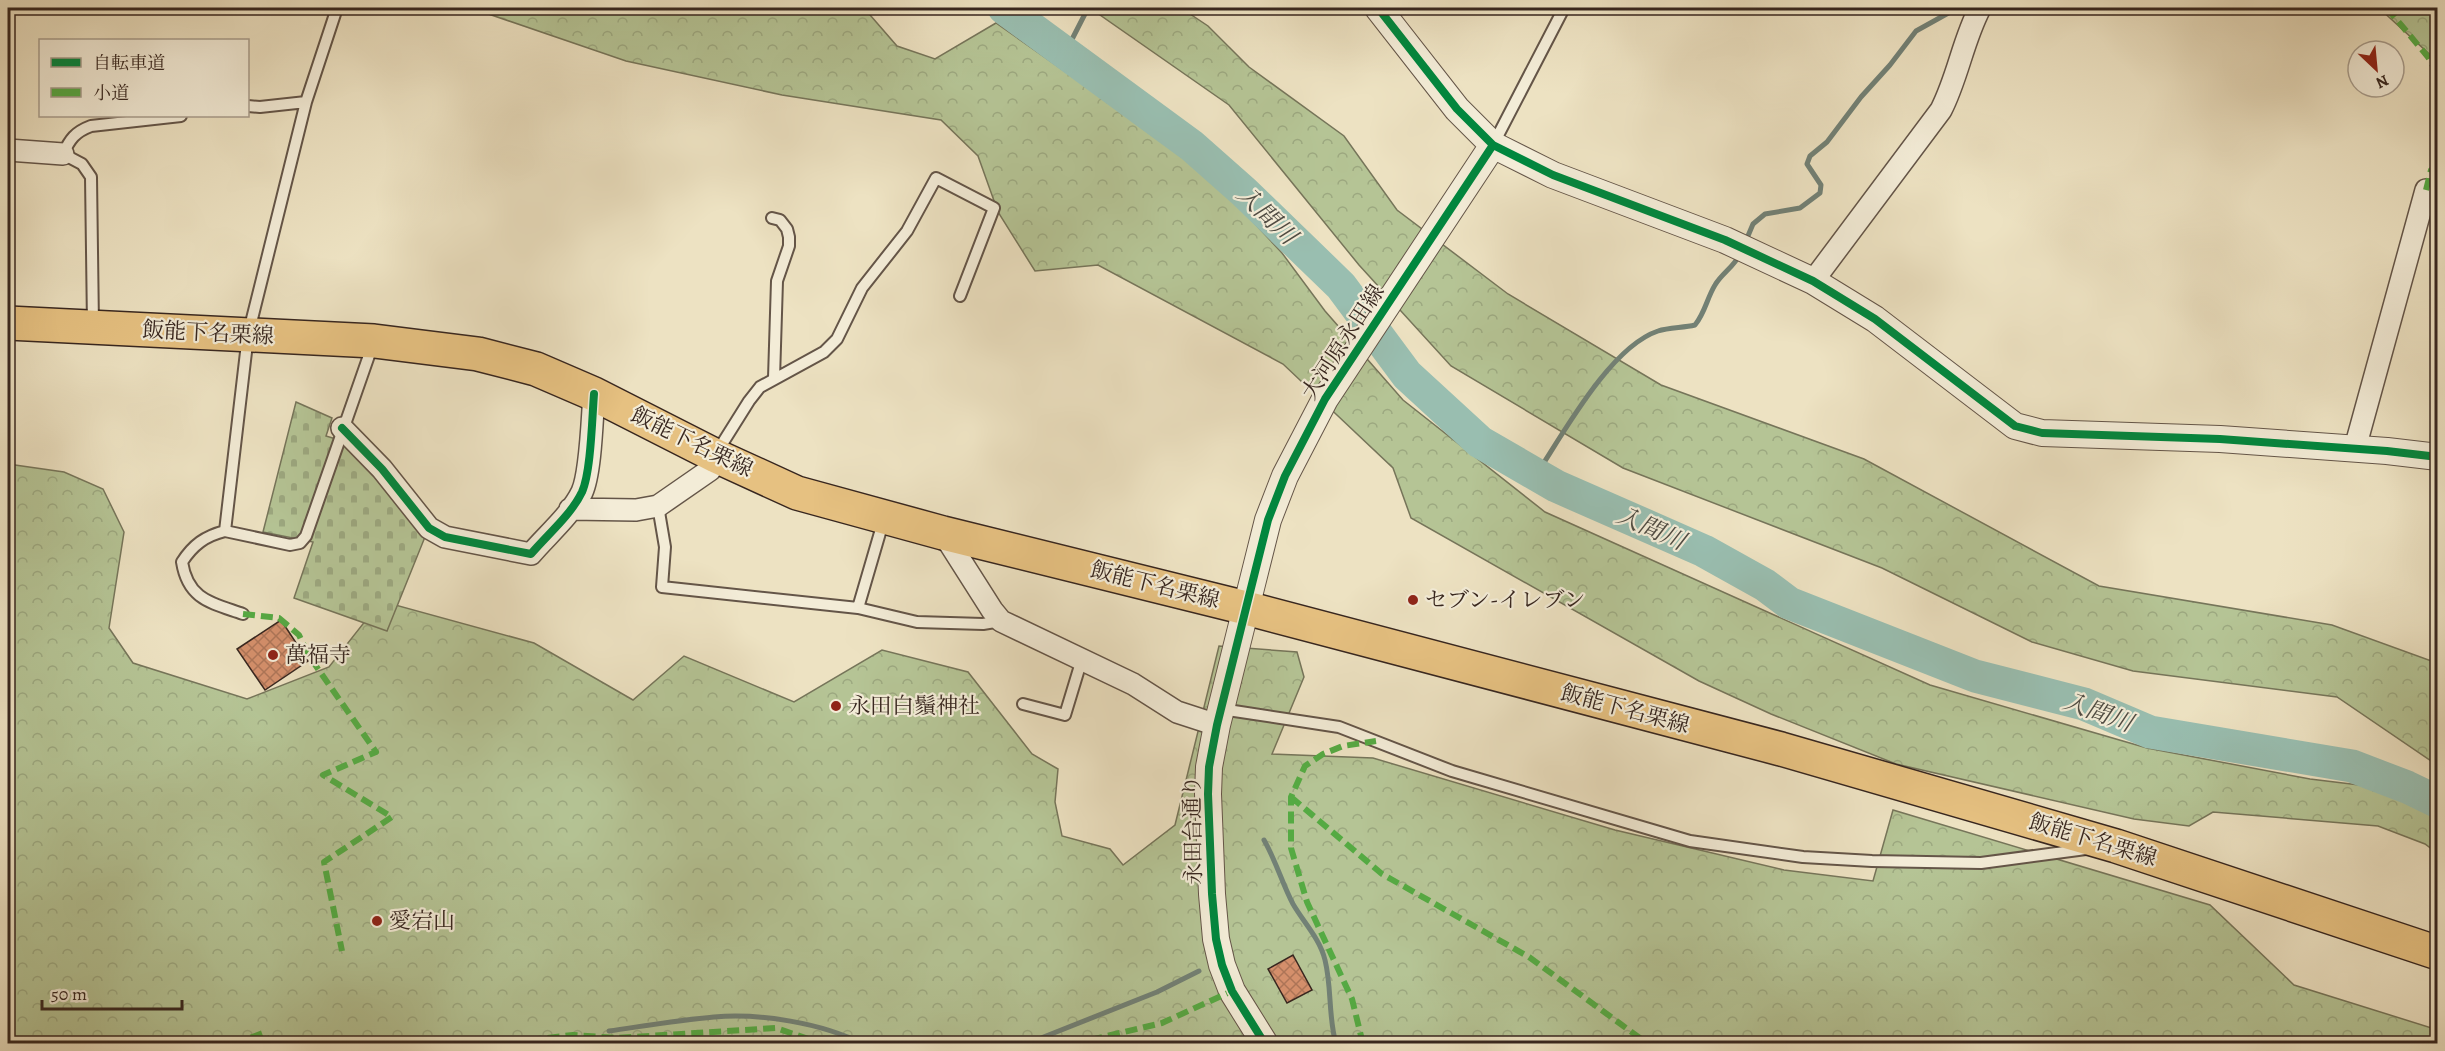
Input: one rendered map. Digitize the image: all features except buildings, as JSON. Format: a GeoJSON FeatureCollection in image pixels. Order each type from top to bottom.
{"type":"FeatureCollection","features":[{"type":"Feature","properties":{"kind":"main road","name":"飯能下名栗線"},"geometry":{"type":"LineString","coordinates":[[8,323],[374,341],[478,354],[536,369],[594,394],[716,456],[797,493],[943,533],[1246,608],[1781,749],[2116,846],[2438,952]]}},
{"type":"Feature","properties":{"kind":"street"},"geometry":{"type":"LineString","coordinates":[[1378,8],[1457,110],[1493,145],[1553,175],[1725,240],[1813,280],[1875,319],[2003,419],[2031,431],[2220,439],[2355,448],[2438,457]]}},
{"type":"Feature","properties":{"kind":"street"},"geometry":{"type":"LineString","coordinates":[[1813,280],[1941,110],[1950,92],[1972,23],[1980,8]]}},
{"type":"Feature","properties":{"kind":"street","name":"大河原永田線"},"geometry":{"type":"LineString","coordinates":[[1246,608],[1268,520],[1285,476],[1325,399],[1493,145]]}},
{"type":"Feature","properties":{"kind":"street"},"geometry":{"type":"LineString","coordinates":[[8,150],[63,154]]}},
{"type":"Feature","properties":{"kind":"street"},"geometry":{"type":"LineString","coordinates":[[2355,448],[2426,190]]}},
{"type":"Feature","properties":{"kind":"street"},"geometry":{"type":"LineString","coordinates":[[342,428],[382,469],[429,528],[445,537],[531,554],[570,509],[582,491],[594,394]]}},
{"type":"Feature","properties":{"kind":"street"},"geometry":{"type":"LineString","coordinates":[[570,509],[636,510],[658,506],[710,470],[716,456]]}},
{"type":"Feature","properties":{"kind":"street"},"geometry":{"type":"LineString","coordinates":[[943,533],[1001,621],[1133,684],[1177,712],[1219,717]]}},
{"type":"Feature","properties":{"kind":"street","name":"永田台通り"},"geometry":{"type":"LineString","coordinates":[[1246,608],[1209,767],[1212,894],[1216,939],[1222,965],[1232,991],[1265,1044]]}},
{"type":"Feature","properties":{"kind":"lane"},"geometry":{"type":"LineString","coordinates":[[225,531],[248,335],[306,102],[337,8]]}},
{"type":"Feature","properties":{"kind":"lane"},"geometry":{"type":"LineString","coordinates":[[1493,145],[1564,8]]}},
{"type":"Feature","properties":{"kind":"lane"},"geometry":{"type":"LineString","coordinates":[[249,106],[306,102]]}},
{"type":"Feature","properties":{"kind":"lane"},"geometry":{"type":"LineString","coordinates":[[93,328],[91,177],[82,164],[63,154],[71,137],[79,130],[91,126],[172,117]]}},
{"type":"Feature","properties":{"kind":"lane"},"geometry":{"type":"LineString","coordinates":[[716,456],[760,387],[824,352],[837,339],[862,288],[907,231],[936,178],[994,208],[960,296]]}},
{"type":"Feature","properties":{"kind":"lane"},"geometry":{"type":"LineString","coordinates":[[772,218],[780,220],[787,229],[789,237],[789,246],[777,281],[774,378]]}},
{"type":"Feature","properties":{"kind":"lane"},"geometry":{"type":"LineString","coordinates":[[243,614],[204,600],[184,574],[182,562],[191,548],[208,536],[225,531],[290,545],[300,543],[306,536],[374,341]]}},
{"type":"Feature","properties":{"kind":"lane"},"geometry":{"type":"LineString","coordinates":[[658,506],[665,547],[662,587],[858,608],[917,622],[983,624],[1001,621]]}},
{"type":"Feature","properties":{"kind":"lane"},"geometry":{"type":"LineString","coordinates":[[858,608],[884,517]]}},
{"type":"Feature","properties":{"kind":"lane"},"geometry":{"type":"LineString","coordinates":[[1023,704],[1065,715],[1082,659]]}},
{"type":"Feature","properties":{"kind":"lane"},"geometry":{"type":"LineString","coordinates":[[1219,717],[1339,727],[1452,771],[1690,841],[1803,857],[1981,863],[2116,846]]}},
{"type":"Feature","properties":{"kind":"green space"},"geometry":{"type":"Polygon","coordinates":[[[471,8],[864,8],[897,46],[935,59],[996,23],[1204,169],[1282,253],[1325,311],[1403,400],[1545,512],[1930,685],[2147,748],[2310,779],[2384,788],[2437,818],[2437,853],[2425,844],[2378,826],[2213,812],[2189,826],[2134,819],[1896,764],[1771,714],[1699,681],[1411,518],[1393,468],[1283,364],[1098,265],[1035,271],[998,212],[978,156],[941,120],[782,95],[626,61],[471,8]]]}},
{"type":"Feature","properties":{"kind":"green space"},"geometry":{"type":"Polygon","coordinates":[[[1090,8],[1181,8],[1208,26],[1249,67],[1344,136],[1397,210],[1508,294],[1661,385],[1864,459],[2099,586],[2332,625],[2437,663],[2437,765],[2337,697],[2133,671],[2032,642],[1882,568],[1623,468],[1451,366],[1359,265],[1229,105],[1090,8]]]}},
{"type":"Feature","properties":{"kind":"green space"},"geometry":{"type":"Polygon","coordinates":[[[2379,8],[2437,8],[2437,61],[2379,8]]]}},
{"type":"Feature","properties":{"kind":"green space"},"geometry":{"type":"Polygon","coordinates":[[[296,402],[332,418],[326,436],[349,443],[427,532],[387,631],[294,598],[313,542],[263,532],[296,402]]]}},
{"type":"Feature","properties":{"kind":"green space"},"geometry":{"type":"Polygon","coordinates":[[[8,464],[64,472],[103,489],[124,532],[109,628],[133,663],[247,699],[329,667],[381,601],[534,643],[633,700],[684,656],[794,702],[882,650],[968,672],[1032,754],[1058,769],[1055,802],[1062,836],[1110,849],[1123,865],[1175,825],[1219,646],[1297,652],[1304,677],[1272,754],[1373,758],[1615,830],[1784,870],[1873,881],[1893,810],[2210,905],[2294,985],[2438,1030],[2437,1044],[8,1044],[8,464]]]}},
{"type":"Feature","properties":{"kind":"waterway","name":"入間川"},"geometry":{"type":"LineString","coordinates":[[1004,8],[1192,146],[1244,192],[1341,286],[1407,375],[1480,442],[1556,486],[1704,551],[1765,585],[1789,603],[1975,676],[2084,704],[2150,732],[2352,766],[2407,787],[2438,802]]}},
{"type":"Feature","properties":{"kind":"waterway"},"geometry":{"type":"LineString","coordinates":[[1065,53],[1088,8]]}},
{"type":"Feature","properties":{"kind":"waterway"},"geometry":{"type":"LineString","coordinates":[[1745,243],[1753,224],[1765,214],[1800,208],[1820,193],[1821,185],[1807,164],[1810,156],[1827,142],[1916,31],[1955,8]]}},
{"type":"Feature","properties":{"kind":"waterway"},"geometry":{"type":"LineString","coordinates":[[1536,475],[1589,394],[1622,354],[1640,340],[1658,331],[1695,325],[1715,285],[1740,254]]}},
{"type":"Feature","properties":{"kind":"waterway"},"geometry":{"type":"LineString","coordinates":[[1264,840],[1293,904],[1323,952],[1336,1044]]}},
{"type":"Feature","properties":{"kind":"waterway"},"geometry":{"type":"LineString","coordinates":[[1026,1044],[1157,992],[1199,971]]}},
{"type":"Feature","properties":{"kind":"waterway"},"geometry":{"type":"LineString","coordinates":[[609,1031],[675,1021],[732,1016],[771,1018],[810,1025],[863,1044]]}},
{"type":"Feature","properties":{"kind":"marked path"},"geometry":{"type":"LineString","coordinates":[[2387,8],[2428,57],[2438,75]]}},
{"type":"Feature","properties":{"kind":"marked path"},"geometry":{"type":"LineString","coordinates":[[2426,190],[2431,170],[2438,166]]}},
{"type":"Feature","properties":{"kind":"marked path"},"geometry":{"type":"LineString","coordinates":[[243,614],[279,618],[299,635],[309,656],[376,752],[323,775],[392,817],[324,862],[342,951]]}},
{"type":"Feature","properties":{"kind":"marked path"},"geometry":{"type":"LineString","coordinates":[[1363,1044],[1352,999],[1307,902],[1291,848],[1291,797],[1305,766],[1323,754],[1343,746],[1376,741]]}},
{"type":"Feature","properties":{"kind":"marked path"},"geometry":{"type":"LineString","coordinates":[[1291,797],[1382,874],[1529,957],[1648,1044]]}},
{"type":"Feature","properties":{"kind":"marked path"},"geometry":{"type":"LineString","coordinates":[[1073,1044],[1162,1023],[1232,991]]}},
{"type":"Feature","properties":{"kind":"marked path"},"geometry":{"type":"LineString","coordinates":[[494,1044],[573,1035],[617,1038],[776,1028],[823,1044]]}},
{"type":"Feature","properties":{"kind":"marked path"},"geometry":{"type":"LineString","coordinates":[[234,1044],[263,1033],[271,1044]]}},
{"type":"Feature","properties":{"kind":"cycle path"},"geometry":{"type":"LineString","coordinates":[[1378,8],[1457,109],[1493,145],[1553,175],[1725,240],[1813,281],[1875,319],[2015,426],[2042,433],[2220,439],[2438,457]]}},
{"type":"Feature","properties":{"kind":"cycle path"},"geometry":{"type":"LineString","coordinates":[[1265,1044],[1232,991],[1222,965],[1216,939],[1208,794],[1209,767],[1217,725],[1268,520],[1285,476],[1325,399],[1493,145]]}},
{"type":"Feature","properties":{"kind":"cycle path"},"geometry":{"type":"LineString","coordinates":[[342,428],[382,469],[429,528],[445,537],[531,554],[565,517],[582,492],[589,459],[594,394]]}},
{"type":"Feature","properties":{"kind":"place","name":"セブン-イレブン"},"geometry":{"type":"Point","coordinates":[1413,600]}},
{"type":"Feature","properties":{"kind":"place","name":"萬福寺"},"geometry":{"type":"Point","coordinates":[273,655]}},
{"type":"Feature","properties":{"kind":"place","name":"永田白鬚神社"},"geometry":{"type":"Point","coordinates":[836,706]}},
{"type":"Feature","properties":{"kind":"place","name":"愛宕山"},"geometry":{"type":"Point","coordinates":[377,921]}}]}
